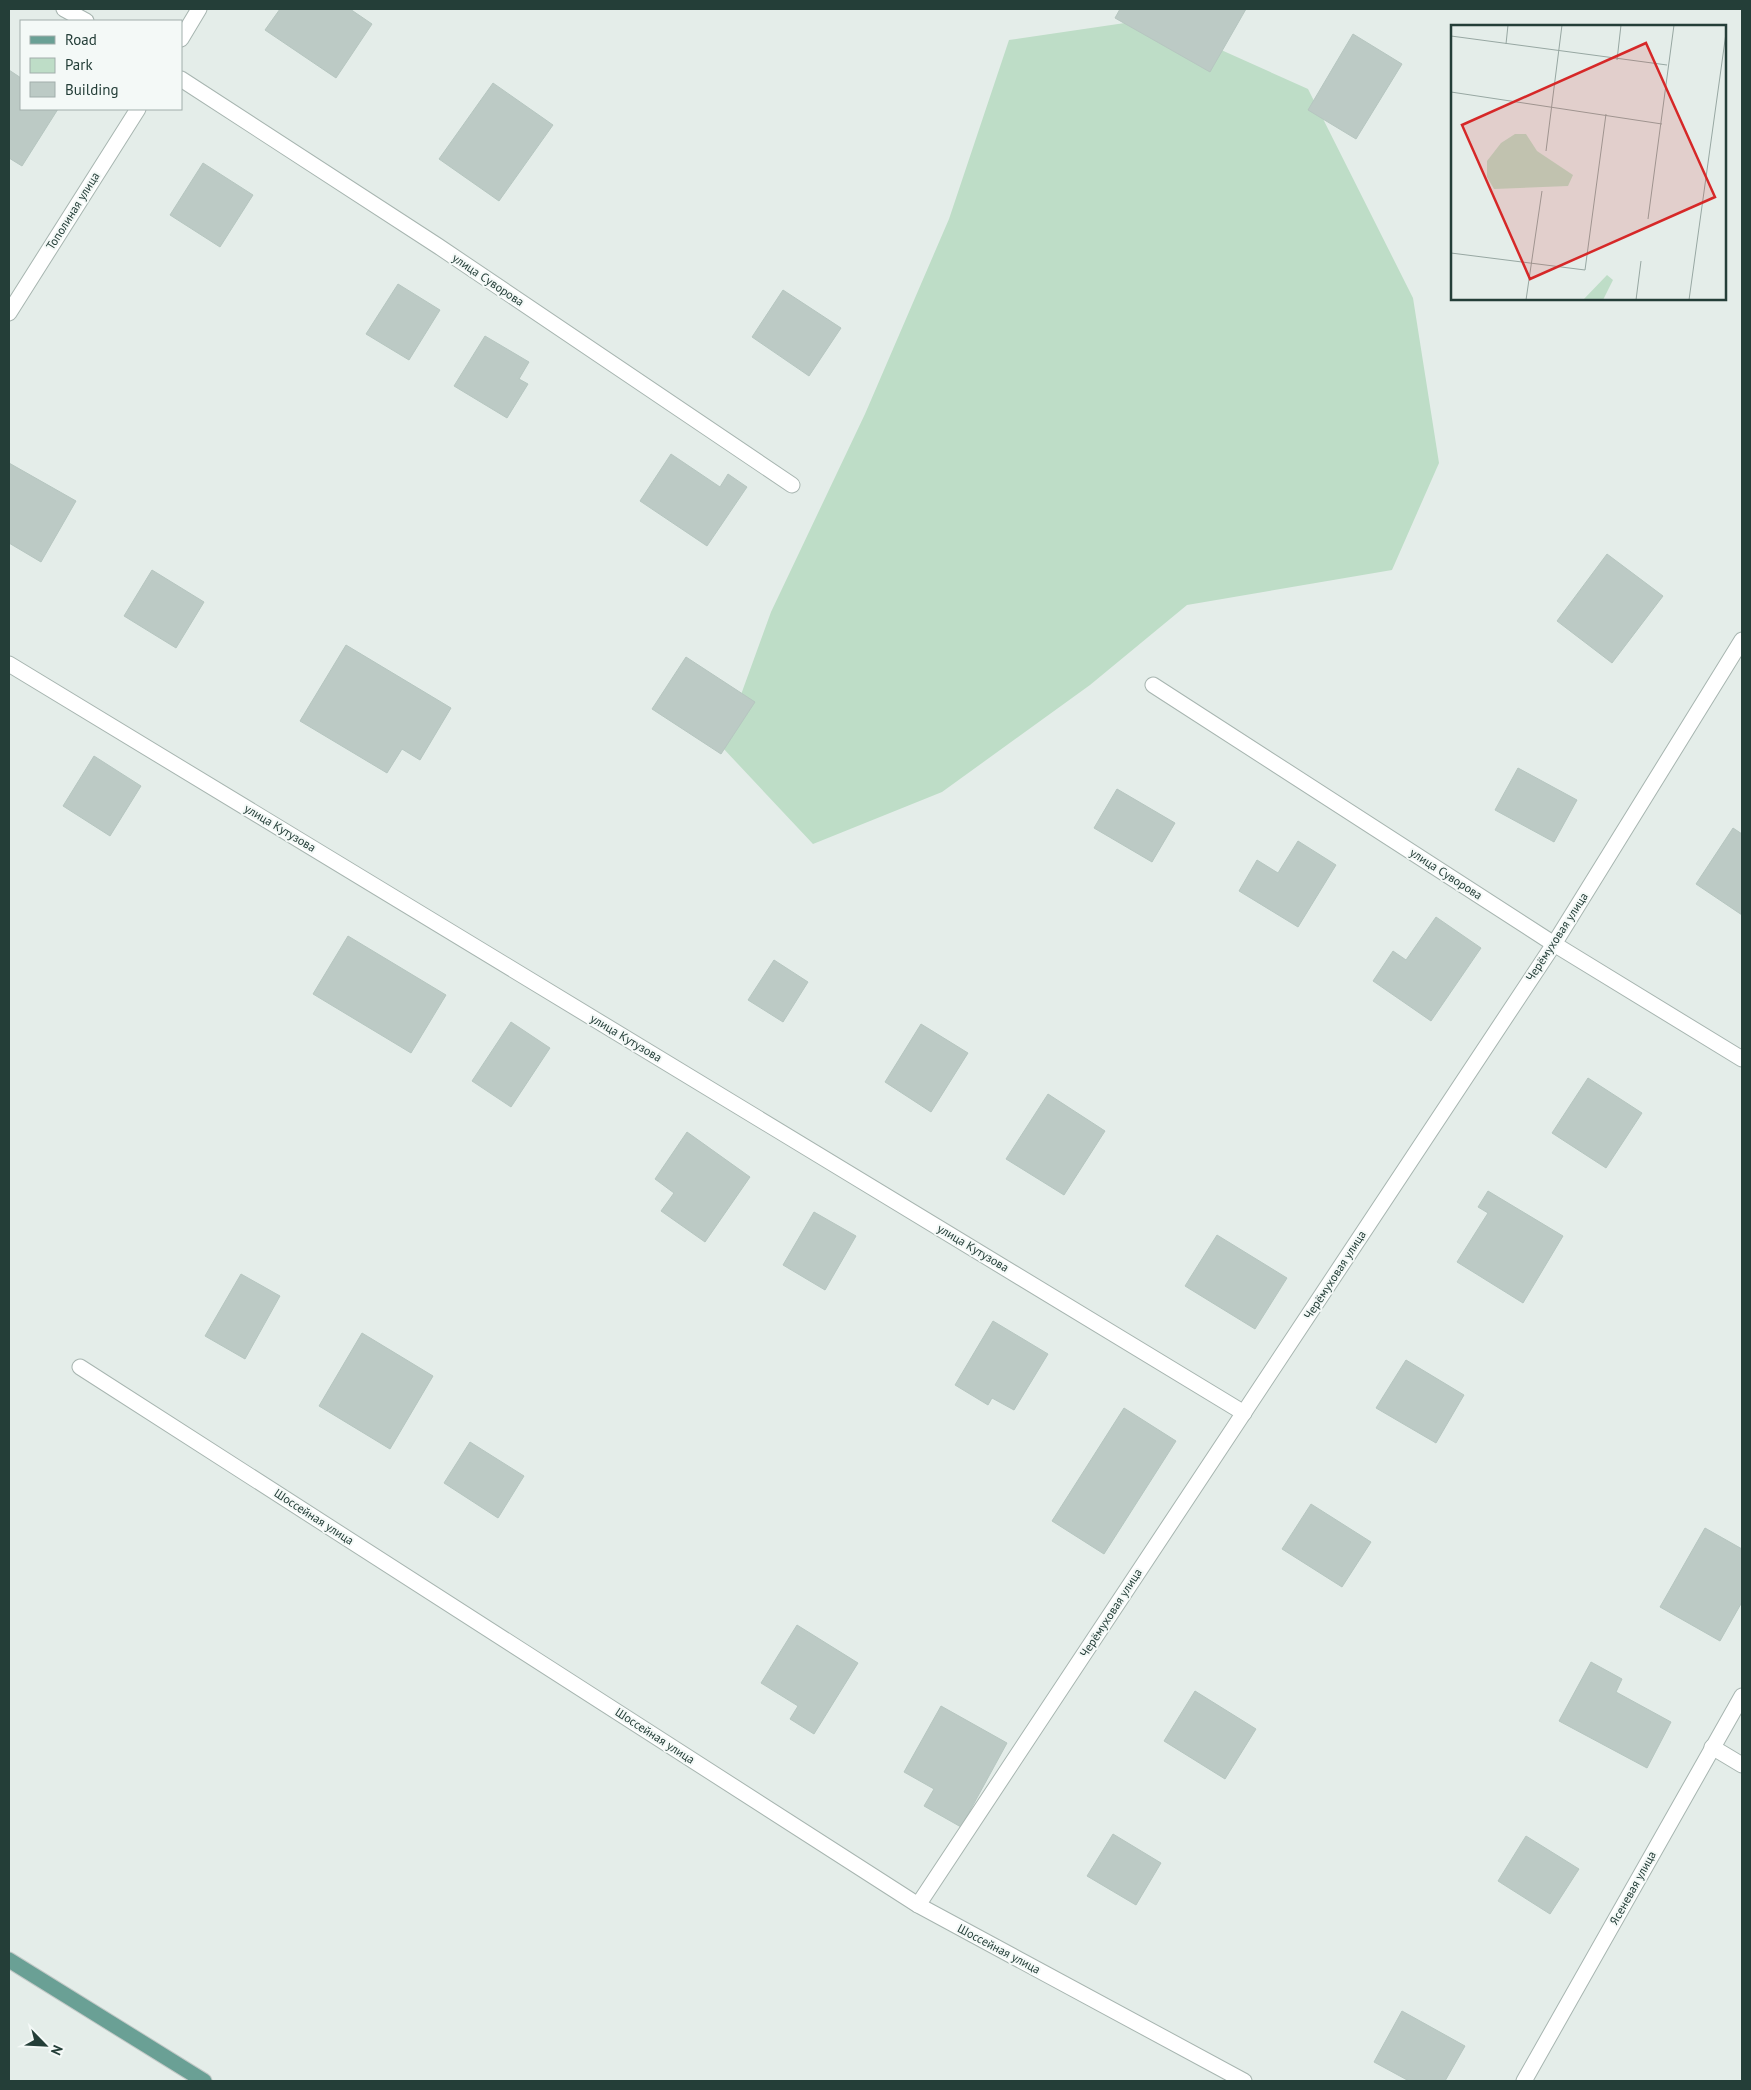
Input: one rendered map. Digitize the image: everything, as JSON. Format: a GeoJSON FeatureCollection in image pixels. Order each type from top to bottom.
{"type":"FeatureCollection","features":[{"type":"Feature","properties":{"kind":"main road"},"geometry":{"type":"LineString","coordinates":[[9,1960],[204,2081]]}},
{"type":"Feature","properties":{"kind":"street"},"geometry":{"type":"LineString","coordinates":[[64,9],[84,20]]}},
{"type":"Feature","properties":{"kind":"street"},"geometry":{"type":"LineString","coordinates":[[182,37],[199,9]]}},
{"type":"Feature","properties":{"kind":"street","name":"улица Суворова"},"geometry":{"type":"LineString","coordinates":[[182,80],[438,246],[792,485]]}},
{"type":"Feature","properties":{"kind":"street","name":"Тополиная улица"},"geometry":{"type":"LineString","coordinates":[[9,314],[137,110]]}},
{"type":"Feature","properties":{"kind":"street","name":"Черёмуховая улица"},"geometry":{"type":"LineString","coordinates":[[918,1905],[1554,944],[1742,640]]}},
{"type":"Feature","properties":{"kind":"street","name":"улица Кутузова"},"geometry":{"type":"LineString","coordinates":[[9,664],[1244,1413]]}},
{"type":"Feature","properties":{"kind":"street","name":"улица Суворова"},"geometry":{"type":"LineString","coordinates":[[1153,685],[1554,944],[1742,1059]]}},
{"type":"Feature","properties":{"kind":"street","name":"Шоссейная улица"},"geometry":{"type":"LineString","coordinates":[[80,1367],[918,1905],[1244,2081]]}},
{"type":"Feature","properties":{"kind":"street","name":"Ясеневая улица"},"geometry":{"type":"LineString","coordinates":[[1524,2081],[1742,1696]]}},
{"type":"Feature","properties":{"kind":"street"},"geometry":{"type":"LineString","coordinates":[[1712,1747],[1742,1765]]}},
{"type":"Feature","properties":{"kind":"green space"},"geometry":{"type":"Polygon","coordinates":[[[1152,19],[1308,89],[1413,298],[1439,463],[1392,570],[1187,605],[1090,685],[942,792],[813,844],[722,747],[771,612],[865,414],[949,219],[1009,40],[1152,19]]]}},
{"type":"Feature","properties":{"kind":"building"},"geometry":{"type":"Polygon","coordinates":[[[280,9],[350,9],[372,24],[336,78],[265,30],[280,9]]]}},
{"type":"Feature","properties":{"kind":"building"},"geometry":{"type":"Polygon","coordinates":[[[1120,9],[1246,9],[1210,72],[1115,18],[1120,9]]]}},
{"type":"Feature","properties":{"kind":"building"},"geometry":{"type":"Polygon","coordinates":[[[1353,34],[1402,64],[1356,139],[1308,110],[1353,34]]]}},
{"type":"Feature","properties":{"kind":"building"},"geometry":{"type":"Polygon","coordinates":[[[9,70],[20,77],[20,110],[57,110],[22,166],[9,158],[9,70]]]}},
{"type":"Feature","properties":{"kind":"building"},"geometry":{"type":"Polygon","coordinates":[[[493,83],[553,125],[499,201],[439,159],[493,83]]]}},
{"type":"Feature","properties":{"kind":"building"},"geometry":{"type":"Polygon","coordinates":[[[203,163],[253,195],[220,247],[170,215],[203,163]]]}},
{"type":"Feature","properties":{"kind":"building"},"geometry":{"type":"Polygon","coordinates":[[[398,284],[440,310],[409,360],[366,334],[398,284]]]}},
{"type":"Feature","properties":{"kind":"building"},"geometry":{"type":"Polygon","coordinates":[[[783,290],[841,328],[809,376],[752,337],[783,290]]]}},
{"type":"Feature","properties":{"kind":"building"},"geometry":{"type":"Polygon","coordinates":[[[485,336],[529,362],[519,379],[528,384],[507,418],[454,386],[485,336]]]}},
{"type":"Feature","properties":{"kind":"building"},"geometry":{"type":"Polygon","coordinates":[[[671,454],[720,487],[728,474],[747,487],[707,546],[640,501],[671,454]]]}},
{"type":"Feature","properties":{"kind":"building"},"geometry":{"type":"Polygon","coordinates":[[[9,463],[76,501],[41,562],[9,543],[9,463]]]}},
{"type":"Feature","properties":{"kind":"building"},"geometry":{"type":"Polygon","coordinates":[[[1607,554],[1663,596],[1612,663],[1557,621],[1607,554]]]}},
{"type":"Feature","properties":{"kind":"building"},"geometry":{"type":"Polygon","coordinates":[[[152,570],[204,602],[176,648],[124,616],[152,570]]]}},
{"type":"Feature","properties":{"kind":"building"},"geometry":{"type":"Polygon","coordinates":[[[346,645],[451,708],[420,760],[402,749],[387,773],[300,721],[346,645]]]}},
{"type":"Feature","properties":{"kind":"building"},"geometry":{"type":"Polygon","coordinates":[[[686,657],[755,702],[721,754],[652,709],[686,657]]]}},
{"type":"Feature","properties":{"kind":"building"},"geometry":{"type":"Polygon","coordinates":[[[94,756],[141,786],[110,836],[63,806],[94,756]]]}},
{"type":"Feature","properties":{"kind":"building"},"geometry":{"type":"Polygon","coordinates":[[[1518,768],[1577,800],[1554,842],[1495,810],[1518,768]]]}},
{"type":"Feature","properties":{"kind":"building"},"geometry":{"type":"Polygon","coordinates":[[[1117,789],[1175,823],[1152,862],[1094,828],[1117,789]]]}},
{"type":"Feature","properties":{"kind":"building"},"geometry":{"type":"Polygon","coordinates":[[[1733,828],[1742,834],[1742,915],[1696,884],[1733,828]]]}},
{"type":"Feature","properties":{"kind":"building"},"geometry":{"type":"Polygon","coordinates":[[[1298,841],[1336,865],[1298,927],[1239,891],[1257,860],[1278,873],[1298,841]]]}},
{"type":"Feature","properties":{"kind":"building"},"geometry":{"type":"Polygon","coordinates":[[[1436,917],[1481,948],[1431,1021],[1373,981],[1393,951],[1406,960],[1436,917]]]}},
{"type":"Feature","properties":{"kind":"building"},"geometry":{"type":"Polygon","coordinates":[[[348,936],[446,995],[411,1053],[313,994],[348,936]]]}},
{"type":"Feature","properties":{"kind":"building"},"geometry":{"type":"Polygon","coordinates":[[[774,960],[808,982],[783,1022],[748,1000],[774,960]]]}},
{"type":"Feature","properties":{"kind":"building"},"geometry":{"type":"Polygon","coordinates":[[[511,1022],[550,1048],[511,1107],[472,1081],[511,1022]]]}},
{"type":"Feature","properties":{"kind":"building"},"geometry":{"type":"Polygon","coordinates":[[[921,1024],[968,1053],[931,1112],[885,1082],[921,1024]]]}},
{"type":"Feature","properties":{"kind":"building"},"geometry":{"type":"Polygon","coordinates":[[[1588,1078],[1642,1113],[1606,1168],[1552,1133],[1588,1078]]]}},
{"type":"Feature","properties":{"kind":"building"},"geometry":{"type":"Polygon","coordinates":[[[1048,1094],[1105,1131],[1064,1195],[1006,1159],[1048,1094]]]}},
{"type":"Feature","properties":{"kind":"building"},"geometry":{"type":"Polygon","coordinates":[[[687,1132],[750,1177],[705,1242],[661,1211],[674,1193],[655,1179],[687,1132]]]}},
{"type":"Feature","properties":{"kind":"building"},"geometry":{"type":"Polygon","coordinates":[[[1488,1191],[1563,1236],[1523,1303],[1457,1262],[1488,1213],[1478,1207],[1488,1191]]]}},
{"type":"Feature","properties":{"kind":"building"},"geometry":{"type":"Polygon","coordinates":[[[814,1212],[856,1236],[825,1290],[783,1265],[814,1212]]]}},
{"type":"Feature","properties":{"kind":"building"},"geometry":{"type":"Polygon","coordinates":[[[1217,1235],[1287,1278],[1255,1329],[1185,1286],[1217,1235]]]}},
{"type":"Feature","properties":{"kind":"building"},"geometry":{"type":"Polygon","coordinates":[[[241,1274],[280,1296],[245,1359],[205,1336],[241,1274]]]}},
{"type":"Feature","properties":{"kind":"building"},"geometry":{"type":"Polygon","coordinates":[[[993,1321],[1048,1354],[1014,1410],[992,1398],[988,1405],[955,1385],[993,1321]]]}},
{"type":"Feature","properties":{"kind":"building"},"geometry":{"type":"Polygon","coordinates":[[[362,1333],[433,1376],[390,1449],[319,1406],[362,1333]]]}},
{"type":"Feature","properties":{"kind":"building"},"geometry":{"type":"Polygon","coordinates":[[[1406,1360],[1464,1395],[1436,1443],[1376,1408],[1406,1360]]]}},
{"type":"Feature","properties":{"kind":"building"},"geometry":{"type":"Polygon","coordinates":[[[1124,1408],[1176,1441],[1104,1554],[1052,1521],[1124,1408]]]}},
{"type":"Feature","properties":{"kind":"building"},"geometry":{"type":"Polygon","coordinates":[[[470,1442],[524,1476],[498,1518],[444,1483],[470,1442]]]}},
{"type":"Feature","properties":{"kind":"building"},"geometry":{"type":"Polygon","coordinates":[[[1311,1504],[1371,1542],[1342,1587],[1282,1549],[1311,1504]]]}},
{"type":"Feature","properties":{"kind":"building"},"geometry":{"type":"Polygon","coordinates":[[[1705,1528],[1742,1549],[1742,1602],[1720,1641],[1660,1607],[1705,1528]]]}},
{"type":"Feature","properties":{"kind":"building"},"geometry":{"type":"Polygon","coordinates":[[[797,1625],[858,1663],[814,1734],[790,1719],[798,1706],[761,1683],[797,1625]]]}},
{"type":"Feature","properties":{"kind":"building"},"geometry":{"type":"Polygon","coordinates":[[[1591,1662],[1622,1679],[1616,1692],[1671,1722],[1647,1768],[1559,1721],[1591,1662]]]}},
{"type":"Feature","properties":{"kind":"building"},"geometry":{"type":"Polygon","coordinates":[[[1195,1691],[1256,1729],[1225,1779],[1164,1741],[1195,1691]]]}},
{"type":"Feature","properties":{"kind":"building"},"geometry":{"type":"Polygon","coordinates":[[[941,1706],[1007,1743],[961,1827],[924,1806],[934,1789],[904,1772],[941,1706]]]}},
{"type":"Feature","properties":{"kind":"building"},"geometry":{"type":"Polygon","coordinates":[[[1113,1834],[1161,1863],[1136,1905],[1087,1876],[1113,1834]]]}},
{"type":"Feature","properties":{"kind":"building"},"geometry":{"type":"Polygon","coordinates":[[[1526,1836],[1579,1869],[1550,1914],[1498,1881],[1526,1836]]]}},
{"type":"Feature","properties":{"kind":"building"},"geometry":{"type":"Polygon","coordinates":[[[1402,2011],[1465,2046],[1445,2081],[1409,2081],[1374,2062],[1402,2011]]]}}]}
